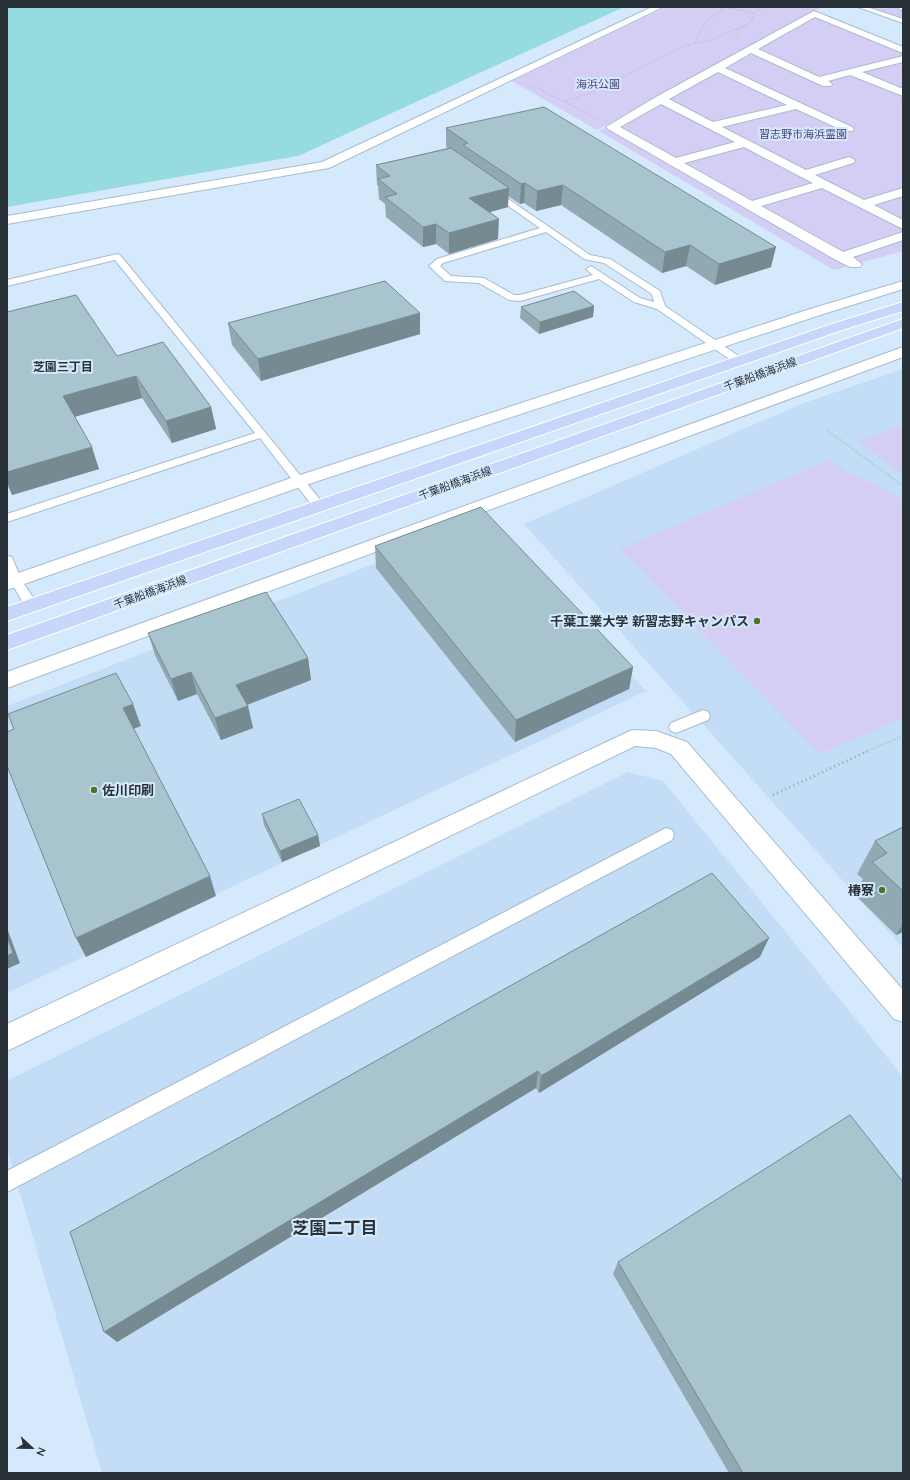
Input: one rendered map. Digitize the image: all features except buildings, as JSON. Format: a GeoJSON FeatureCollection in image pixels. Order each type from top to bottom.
{"type":"FeatureCollection","features":[{"type":"Feature","properties":{"kind":"main road","name":"千葉船橋海浜線"},"geometry":{"type":"LineString","coordinates":[[7,614],[739,361],[903,306]]}},
{"type":"Feature","properties":{"kind":"main road","name":"千葉船橋海浜線"},"geometry":{"type":"LineString","coordinates":[[7,643],[903,323]]}},
{"type":"Feature","properties":{"kind":"street"},"geometry":{"type":"LineString","coordinates":[[7,220],[325,165],[659,7]]}},
{"type":"Feature","properties":{"kind":"street"},"geometry":{"type":"LineString","coordinates":[[855,264],[612,127],[814,14],[903,50]]}},
{"type":"Feature","properties":{"kind":"street"},"geometry":{"type":"LineString","coordinates":[[750,50],[816,84],[852,72],[903,59]]}},
{"type":"Feature","properties":{"kind":"street"},"geometry":{"type":"LineString","coordinates":[[718,68],[848,129]]}},
{"type":"Feature","properties":{"kind":"street"},"geometry":{"type":"LineString","coordinates":[[852,72],[903,93]]}},
{"type":"Feature","properties":{"kind":"street"},"geometry":{"type":"LineString","coordinates":[[780,97],[793,93]]}},
{"type":"Feature","properties":{"kind":"street"},"geometry":{"type":"LineString","coordinates":[[660,99],[903,225]]}},
{"type":"Feature","properties":{"kind":"street"},"geometry":{"type":"LineString","coordinates":[[712,126],[798,105]]}},
{"type":"Feature","properties":{"kind":"street"},"geometry":{"type":"LineString","coordinates":[[674,162],[745,143]]}},
{"type":"Feature","properties":{"kind":"street"},"geometry":{"type":"LineString","coordinates":[[805,174],[849,162]]}},
{"type":"Feature","properties":{"kind":"street"},"geometry":{"type":"LineString","coordinates":[[750,205],[823,184]]}},
{"type":"Feature","properties":{"kind":"street"},"geometry":{"type":"LineString","coordinates":[[863,204],[903,192]]}},
{"type":"Feature","properties":{"kind":"street"},"geometry":{"type":"LineString","coordinates":[[841,256],[903,236]]}},
{"type":"Feature","properties":{"kind":"street"},"geometry":{"type":"LineString","coordinates":[[12,583],[300,481],[812,313],[903,285]]}},
{"type":"Feature","properties":{"kind":"street"},"geometry":{"type":"LineString","coordinates":[[7,680],[903,352]]}},
{"type":"Feature","properties":{"kind":"street"},"geometry":{"type":"LineString","coordinates":[[7,1038],[632,738],[664,740],[679,748],[903,1010]]}},
{"type":"Feature","properties":{"kind":"lane"},"geometry":{"type":"LineString","coordinates":[[861,7],[903,21]]}},
{"type":"Feature","properties":{"kind":"lane"},"geometry":{"type":"LineString","coordinates":[[483,184],[587,257],[607,261],[657,293],[660,307]]}},
{"type":"Feature","properties":{"kind":"lane"},"geometry":{"type":"LineString","coordinates":[[547,229],[440,261],[434,266],[448,279],[481,280],[512,298],[520,298],[599,276]]}},
{"type":"Feature","properties":{"kind":"lane"},"geometry":{"type":"LineString","coordinates":[[7,283],[117,257],[300,481],[318,506]]}},
{"type":"Feature","properties":{"kind":"lane"},"geometry":{"type":"LineString","coordinates":[[587,257],[586,265],[599,276],[637,300],[660,307],[739,361]]}},
{"type":"Feature","properties":{"kind":"lane"},"geometry":{"type":"LineString","coordinates":[[7,518],[262,434]]}},
{"type":"Feature","properties":{"kind":"lane"},"geometry":{"type":"LineString","coordinates":[[7,560],[12,583],[31,605]]}},
{"type":"Feature","properties":{"kind":"lane"},"geometry":{"type":"LineString","coordinates":[[676,727],[703,716]]}},
{"type":"Feature","properties":{"kind":"lane"},"geometry":{"type":"LineString","coordinates":[[7,1182],[666,835]]}},
{"type":"Feature","properties":{"kind":"path"},"geometry":{"type":"LineString","coordinates":[[695,43],[700,29],[709,18],[725,7],[754,13]]}},
{"type":"Feature","properties":{"kind":"path"},"geometry":{"type":"LineString","coordinates":[[741,40],[738,36],[740,28],[752,20],[754,13],[762,7]]}},
{"type":"Feature","properties":{"kind":"path"},"geometry":{"type":"LineString","coordinates":[[565,101],[595,91],[663,56],[695,43],[710,40],[746,24]]}},
{"type":"Feature","properties":{"kind":"path"},"geometry":{"type":"LineString","coordinates":[[513,76],[598,119]]}},
{"type":"Feature","properties":{"kind":"path"},"geometry":{"type":"LineString","coordinates":[[828,431],[903,486]]}},
{"type":"Feature","properties":{"kind":"path"},"geometry":{"type":"LineString","coordinates":[[773,795],[856,756],[903,736]]}},
{"type":"Feature","properties":{"kind":"shaded area"},"geometry":{"type":"Polygon","coordinates":[[[7,7],[624,7],[298,156],[7,207],[7,7]]]}},
{"type":"Feature","properties":{"kind":"shaded area","name":"千葉工業大学 新習志野キャンパス"},"geometry":{"type":"Polygon","coordinates":[[[903,369],[903,948],[524,524],[804,403],[903,369]]]}},
{"type":"Feature","properties":{"kind":"shaded area"},"geometry":{"type":"Polygon","coordinates":[[[490,519],[646,691],[7,993],[7,706],[490,519]]]}},
{"type":"Feature","properties":{"kind":"shaded area"},"geometry":{"type":"Polygon","coordinates":[[[628,772],[663,781],[903,1077],[903,1473],[102,1473],[7,1149],[7,1081],[628,772]]]}},
{"type":"Feature","properties":{"kind":"green space","name":"習志野市海浜霊園"},"geometry":{"type":"Polygon","coordinates":[[[667,7],[822,7],[813,12],[903,49],[903,251],[834,270],[599,131],[812,13],[597,130],[512,81],[667,7]]]}},
{"type":"Feature","properties":{"kind":"green space"},"geometry":{"type":"Polygon","coordinates":[[[866,7],[903,7],[903,19],[866,7]]]}},
{"type":"Feature","properties":{"kind":"green space"},"geometry":{"type":"Polygon","coordinates":[[[903,425],[903,475],[858,441],[903,425]]]}},
{"type":"Feature","properties":{"kind":"green space"},"geometry":{"type":"Polygon","coordinates":[[[830,460],[849,474],[875,484],[903,500],[903,718],[820,754],[620,549],[830,460]]]}},
{"type":"Feature","properties":{"kind":"place","name":"千葉工業大学 新習志野キャンパス"},"geometry":{"type":"Point","coordinates":[757,621]}},
{"type":"Feature","properties":{"kind":"place","name":"佐川印刷"},"geometry":{"type":"Point","coordinates":[94,790]}},
{"type":"Feature","properties":{"kind":"place","name":"椿寮"},"geometry":{"type":"Point","coordinates":[882,890]}},
{"type":"Feature","properties":{"kind":"district","name":"芝園三丁目"},"geometry":{"type":"Point","coordinates":[63,366]}},
{"type":"Feature","properties":{"kind":"district","name":"芝園二丁目"},"geometry":{"type":"Point","coordinates":[335,1227]}},
{"type":"Feature","properties":{"kind":"park label","name":"海浜公園"},"geometry":{"type":"Point","coordinates":[598,84]}}]}
